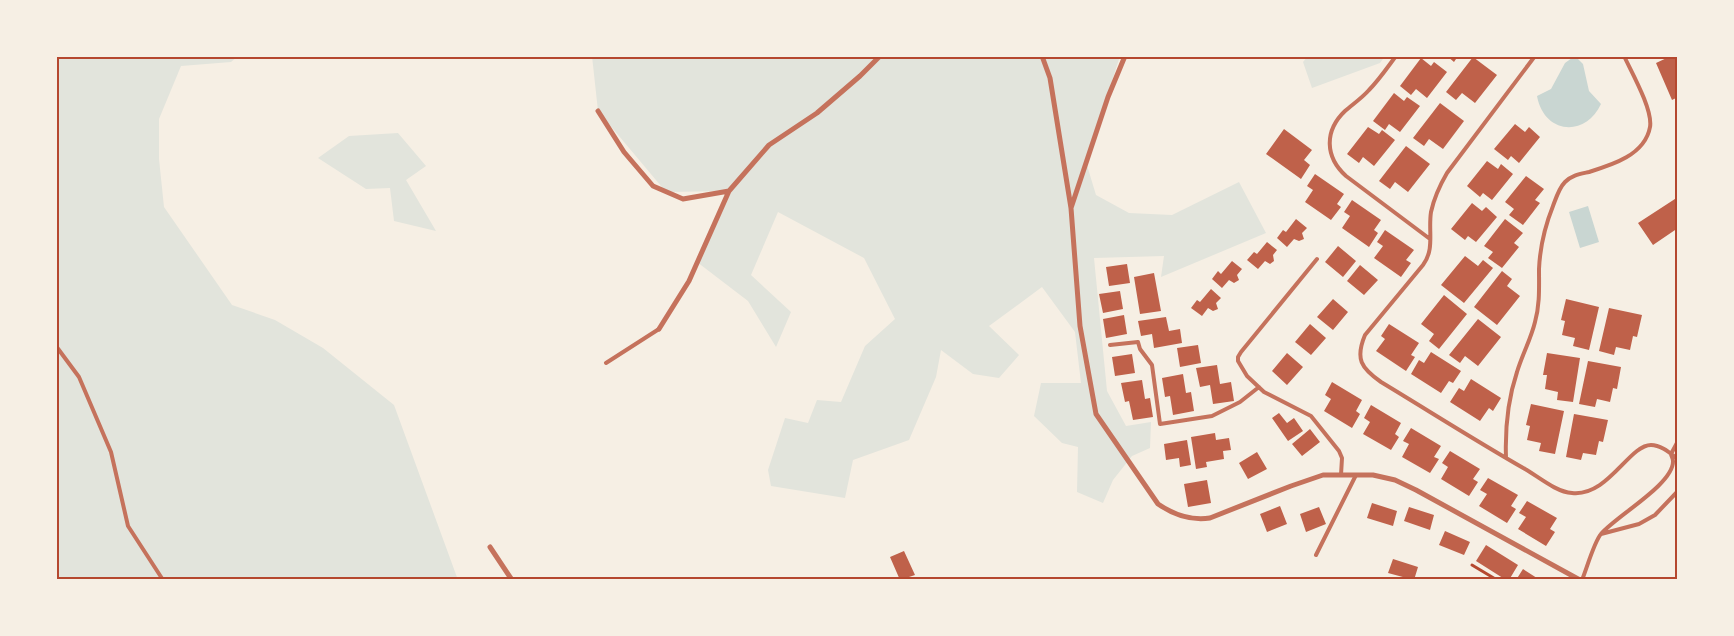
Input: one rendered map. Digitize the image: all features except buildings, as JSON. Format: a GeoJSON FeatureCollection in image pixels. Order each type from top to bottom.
{"type":"FeatureCollection","features":[{"type":"Feature","properties":{"kind":"street"},"geometry":{"type":"LineString","coordinates":[[660,329],[689,281],[729,191],[769,145],[817,113],[880,56]]}},
{"type":"Feature","properties":{"kind":"street"},"geometry":{"type":"LineString","coordinates":[[1042,56],[1050,78],[1071,208],[1080,326],[1096,414],[1158,504],[1172,513],[1199,520],[1210,518],[1307,480],[1323,476],[1373,475],[1395,480],[1416,490],[1581,580]]}},
{"type":"Feature","properties":{"kind":"street"},"geometry":{"type":"LineString","coordinates":[[1071,208],[1108,97],[1125,56]]}},
{"type":"Feature","properties":{"kind":"street"},"geometry":{"type":"LineString","coordinates":[[598,111],[624,152],[653,186],[684,199],[729,191]]}},
{"type":"Feature","properties":{"kind":"street"},"geometry":{"type":"LineString","coordinates":[[490,547],[512,580]]}},
{"type":"Feature","properties":{"kind":"lane"},"geometry":{"type":"LineString","coordinates":[[1396,56],[1370,90],[1338,119],[1330,137],[1331,154],[1340,170],[1346,176],[1430,239]]}},
{"type":"Feature","properties":{"kind":"lane"},"geometry":{"type":"LineString","coordinates":[[1535,56],[1440,185],[1432,211],[1431,246],[1427,259],[1365,335],[1360,348],[1364,369],[1381,382],[1506,458],[1555,487],[1572,493],[1585,492],[1600,486],[1641,448],[1650,444],[1660,447],[1678,459]]}},
{"type":"Feature","properties":{"kind":"lane"},"geometry":{"type":"LineString","coordinates":[[1506,458],[1505,446],[1511,392],[1535,322],[1539,303],[1539,267],[1542,241],[1559,190],[1565,182],[1576,175],[1617,163],[1633,153],[1645,141],[1650,127],[1649,111],[1624,56]]}},
{"type":"Feature","properties":{"kind":"lane"},"geometry":{"type":"LineString","coordinates":[[1317,259],[1238,357],[1238,361],[1247,376],[1259,387],[1284,403],[1311,416],[1339,451],[1342,458],[1341,475]]}},
{"type":"Feature","properties":{"kind":"lane"},"geometry":{"type":"LineString","coordinates":[[606,363],[660,329]]}},
{"type":"Feature","properties":{"kind":"lane"},"geometry":{"type":"LineString","coordinates":[[1110,345],[1138,342],[1152,365],[1160,424],[1212,416],[1240,402],[1259,387]]}},
{"type":"Feature","properties":{"kind":"lane"},"geometry":{"type":"LineString","coordinates":[[56,346],[79,377],[111,452],[128,526],[163,580]]}},
{"type":"Feature","properties":{"kind":"lane"},"geometry":{"type":"LineString","coordinates":[[1670,454],[1678,441]]}},
{"type":"Feature","properties":{"kind":"lane"},"geometry":{"type":"LineString","coordinates":[[1581,580],[1600,535],[1665,479],[1673,461],[1670,454]]}},
{"type":"Feature","properties":{"kind":"lane"},"geometry":{"type":"LineString","coordinates":[[1316,555],[1356,475]]}},
{"type":"Feature","properties":{"kind":"lane"},"geometry":{"type":"LineString","coordinates":[[1600,535],[1639,524],[1654,515],[1678,491]]}},
{"type":"Feature","properties":{"kind":"path"},"geometry":{"type":"LineString","coordinates":[[1472,565],[1497,580]]}},
{"type":"Feature","properties":{"kind":"shaded area"},"geometry":{"type":"Polygon","coordinates":[[[56,56],[238,56],[231,62],[181,66],[159,119],[159,159],[164,207],[232,305],[275,320],[323,348],[394,405],[458,580],[56,580],[56,56]]]}},
{"type":"Feature","properties":{"kind":"shaded area"},"geometry":{"type":"Polygon","coordinates":[[[592,56],[1120,56],[1086,162],[1096,195],[1129,213],[1172,215],[1239,182],[1266,233],[1161,277],[1164,256],[1094,258],[1107,391],[1126,426],[1151,422],[1150,448],[1132,456],[1113,480],[1103,503],[1077,492],[1078,447],[1062,443],[1034,416],[1041,383],[1081,383],[1075,332],[1042,287],[989,326],[1019,355],[999,378],[973,374],[941,350],[936,377],[909,440],[853,460],[845,498],[771,486],[768,470],[785,418],[808,423],[817,400],[841,402],[865,346],[895,319],[864,258],[778,212],[751,275],[791,312],[776,347],[748,301],[697,262],[729,191],[666,192],[598,111],[592,56]]]}},
{"type":"Feature","properties":{"kind":"shaded area"},"geometry":{"type":"Polygon","coordinates":[[[1308,56],[1385,56],[1380,63],[1312,88],[1303,62],[1308,56]]]}},
{"type":"Feature","properties":{"kind":"shaded area"},"geometry":{"type":"Polygon","coordinates":[[[1572,58],[1577,58],[1583,64],[1589,91],[1601,104],[1594,115],[1585,122],[1576,126],[1566,127],[1556,124],[1548,118],[1541,109],[1537,96],[1551,89],[1565,63],[1572,58]]]}},
{"type":"Feature","properties":{"kind":"shaded area"},"geometry":{"type":"Polygon","coordinates":[[[398,133],[426,166],[406,180],[436,231],[394,221],[390,188],[366,189],[318,158],[349,136],[398,133]]]}},
{"type":"Feature","properties":{"kind":"shaded area"},"geometry":{"type":"Polygon","coordinates":[[[1588,206],[1599,242],[1580,248],[1569,212],[1588,206]]]}}]}
